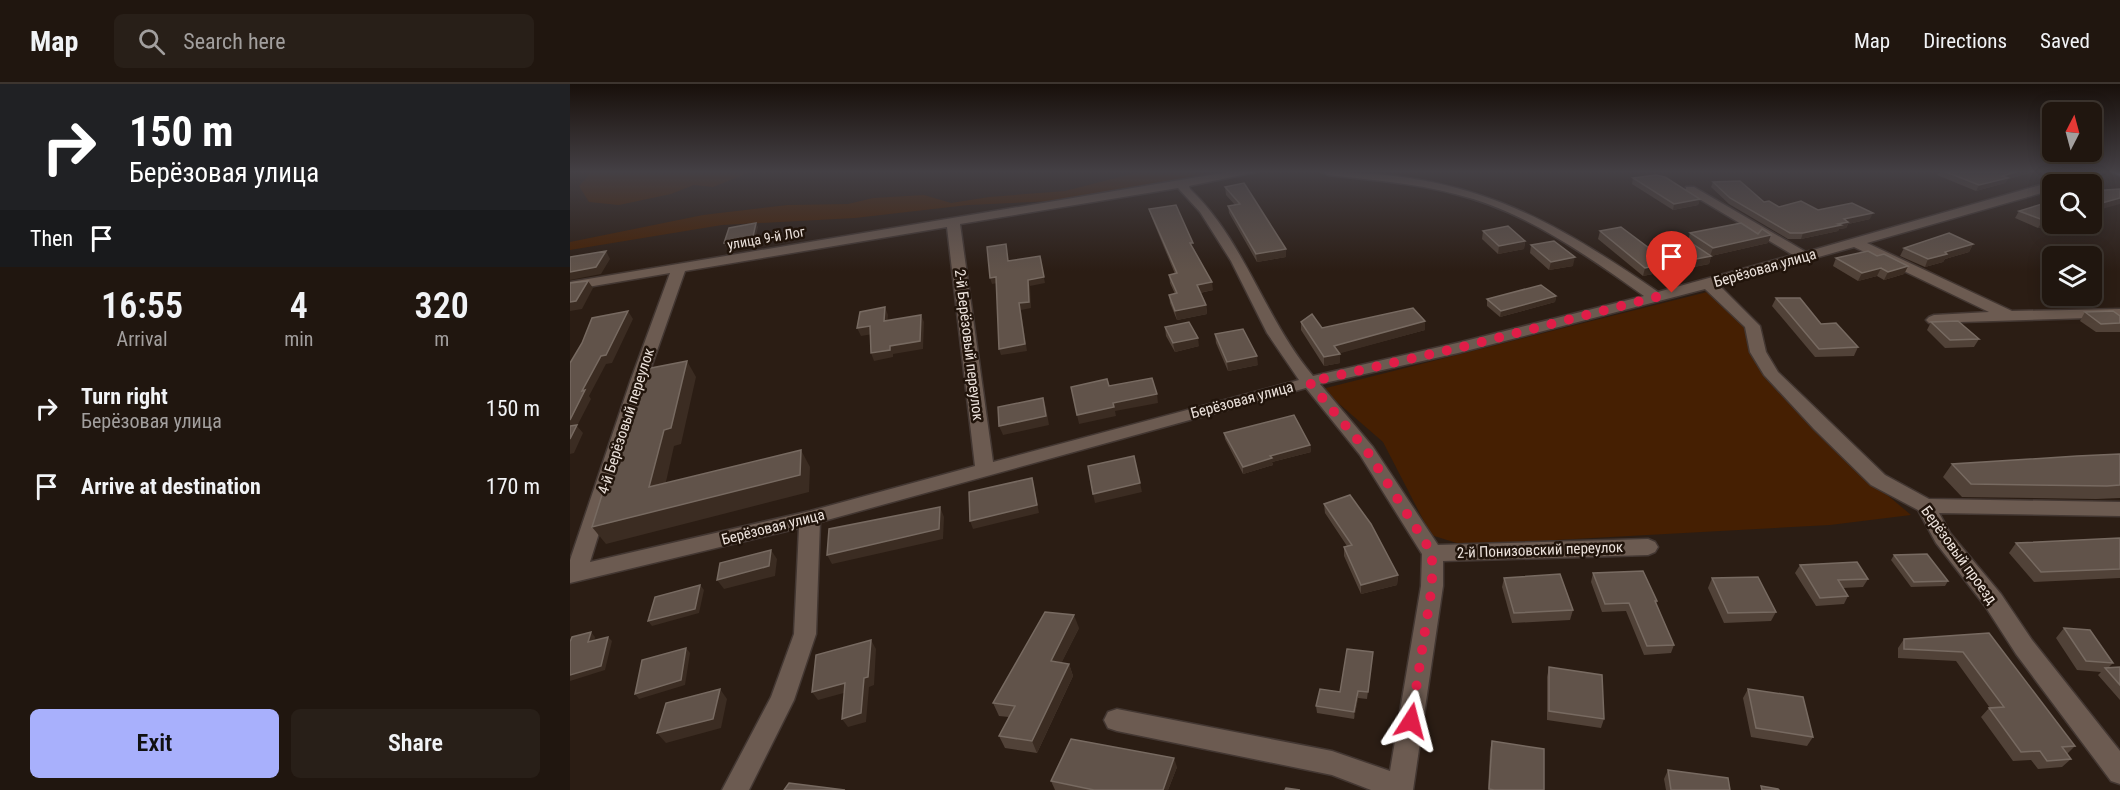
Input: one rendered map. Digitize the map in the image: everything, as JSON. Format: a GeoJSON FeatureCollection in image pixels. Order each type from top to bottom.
{"type":"FeatureCollection","features":[{"type":"Feature","properties":{"kind":"street","name":"улица 9-й Лог"},"geometry":{"type":"LineString","coordinates":[[570,286],[1053,205]]}},
{"type":"Feature","properties":{"kind":"street"},"geometry":{"type":"LineString","coordinates":[[1117,720],[1332,763],[1400,789],[1432,586],[1432,553],[1367,451],[1309,382],[1275,333],[1238,261],[1200,205]]}},
{"type":"Feature","properties":{"kind":"street"},"geometry":{"type":"LineString","coordinates":[[1494,205],[1581,246],[1655,297]]}},
{"type":"Feature","properties":{"kind":"street"},"geometry":{"type":"LineString","coordinates":[[1717,205],[1804,256]]}},
{"type":"Feature","properties":{"kind":"street","name":"Берёзовая улица"},"geometry":{"type":"LineString","coordinates":[[573,574],[810,518],[1309,382],[1458,348],[1708,284],[1987,205]]}},
{"type":"Feature","properties":{"kind":"street","name":"2-й Берёзовый переулок"},"geometry":{"type":"LineString","coordinates":[[953,221],[985,469]]}},
{"type":"Feature","properties":{"kind":"street"},"geometry":{"type":"LineString","coordinates":[[1857,243],[1965,297],[2010,315]]}},
{"type":"Feature","properties":{"kind":"street","name":"4-й Берёзовый переулок"},"geometry":{"type":"LineString","coordinates":[[573,574],[679,269]]}},
{"type":"Feature","properties":{"kind":"street","name":"Берёзовый проезд"},"geometry":{"type":"LineString","coordinates":[[1708,284],[1725,297],[1752,326],[1758,352],[1772,375],[1820,425],[1878,480],[1926,506],[1943,538],[1993,600],[2024,647],[2120,772]]}},
{"type":"Feature","properties":{"kind":"street"},"geometry":{"type":"LineString","coordinates":[[1934,320],[2010,315],[2120,314]]}},
{"type":"Feature","properties":{"kind":"street"},"geometry":{"type":"LineString","coordinates":[[1926,506],[2120,509]]}},
{"type":"Feature","properties":{"kind":"street"},"geometry":{"type":"LineString","coordinates":[[735,790],[782,700],[805,634],[810,518]]}},
{"type":"Feature","properties":{"kind":"street","name":"2-й Понизовский переулок"},"geometry":{"type":"LineString","coordinates":[[1432,553],[1648,547]]}},
{"type":"Feature","properties":{"kind":"shaded area"},"geometry":{"type":"Polygon","coordinates":[[[787,205],[969,205],[855,218],[722,225],[570,250],[570,242],[703,215],[787,205]]]}},
{"type":"Feature","properties":{"kind":"shaded area"},"geometry":{"type":"Polygon","coordinates":[[[1711,291],[1724,297],[1809,424],[1847,461],[1911,515],[1830,525],[1463,545],[1431,535],[1383,442],[1322,389],[1711,291]]]}},
{"type":"Feature","properties":{"kind":"building"},"geometry":{"type":"Polygon","coordinates":[[[1176,205],[1193,243],[1190,243],[1212,282],[1197,285],[1206,305],[1175,311],[1169,295],[1177,293],[1169,275],[1177,273],[1149,209],[1176,205]]]}},
{"type":"Feature","properties":{"kind":"building"},"geometry":{"type":"Polygon","coordinates":[[[1258,205],[1286,249],[1256,254],[1228,206],[1258,205]]]}},
{"type":"Feature","properties":{"kind":"building"},"geometry":{"type":"Polygon","coordinates":[[[1742,205],[1776,205],[1779,207],[1808,205],[1818,210],[1856,205],[1873,213],[1844,219],[1848,222],[1838,224],[1841,225],[1803,233],[1790,233],[1742,205]]]}},
{"type":"Feature","properties":{"kind":"building"},"geometry":{"type":"Polygon","coordinates":[[[2042,205],[2042,220],[2019,211],[2042,205]]]}},
{"type":"Feature","properties":{"kind":"building"},"geometry":{"type":"Polygon","coordinates":[[[756,223],[752,241],[727,245],[728,243],[724,243],[729,228],[756,223]]]}},
{"type":"Feature","properties":{"kind":"building"},"geometry":{"type":"Polygon","coordinates":[[[1741,223],[1758,234],[1762,229],[1771,235],[1713,248],[1690,233],[1741,223]]]}},
{"type":"Feature","properties":{"kind":"building"},"geometry":{"type":"Polygon","coordinates":[[[1508,226],[1525,241],[1499,246],[1483,231],[1508,226]]]}},
{"type":"Feature","properties":{"kind":"building"},"geometry":{"type":"Polygon","coordinates":[[[1621,227],[1669,263],[1645,268],[1600,231],[1621,227]]]}},
{"type":"Feature","properties":{"kind":"building"},"geometry":{"type":"Polygon","coordinates":[[[1949,233],[1973,244],[1928,259],[1904,248],[1949,233]]]}},
{"type":"Feature","properties":{"kind":"building"},"geometry":{"type":"Polygon","coordinates":[[[1554,241],[1575,257],[1551,262],[1531,245],[1554,241]]]}},
{"type":"Feature","properties":{"kind":"building"},"geometry":{"type":"Polygon","coordinates":[[[1006,244],[1008,261],[1040,256],[1044,277],[1028,280],[1029,302],[1019,303],[1025,344],[999,349],[996,277],[990,278],[987,247],[1006,244]]]}},
{"type":"Feature","properties":{"kind":"building"},"geometry":{"type":"Polygon","coordinates":[[[1693,244],[1711,256],[1691,260],[1673,248],[1693,244]]]}},
{"type":"Feature","properties":{"kind":"building"},"geometry":{"type":"Polygon","coordinates":[[[606,251],[596,267],[570,272],[570,257],[606,251]]]}},
{"type":"Feature","properties":{"kind":"building"},"geometry":{"type":"Polygon","coordinates":[[[1868,251],[1877,256],[1884,254],[1908,266],[1888,272],[1881,268],[1862,273],[1836,258],[1868,251]]]}},
{"type":"Feature","properties":{"kind":"building"},"geometry":{"type":"Polygon","coordinates":[[[588,281],[576,301],[570,302],[570,283],[588,281]]]}},
{"type":"Feature","properties":{"kind":"building"},"geometry":{"type":"Polygon","coordinates":[[[1541,285],[1556,296],[1501,311],[1487,299],[1541,285]]]}},
{"type":"Feature","properties":{"kind":"building"},"geometry":{"type":"Polygon","coordinates":[[[1776,298],[1800,298],[1821,324],[1836,323],[1858,347],[1819,349],[1776,298]]]}},
{"type":"Feature","properties":{"kind":"building"},"geometry":{"type":"Polygon","coordinates":[[[885,307],[884,321],[921,315],[920,341],[890,346],[890,350],[871,353],[870,326],[857,328],[860,312],[885,307]]]}},
{"type":"Feature","properties":{"kind":"building"},"geometry":{"type":"Polygon","coordinates":[[[1413,308],[1425,321],[1334,346],[1340,354],[1324,357],[1301,322],[1312,314],[1322,328],[1413,308]]]}},
{"type":"Feature","properties":{"kind":"building"},"geometry":{"type":"Polygon","coordinates":[[[628,311],[606,355],[601,356],[582,391],[585,390],[570,420],[570,363],[582,343],[592,318],[628,311]]]}},
{"type":"Feature","properties":{"kind":"building"},"geometry":{"type":"Polygon","coordinates":[[[2113,311],[2120,316],[2120,323],[2101,324],[2085,312],[2113,311]]]}},
{"type":"Feature","properties":{"kind":"building"},"geometry":{"type":"Polygon","coordinates":[[[1958,321],[1979,339],[1950,340],[1931,322],[1958,321]]]}},
{"type":"Feature","properties":{"kind":"building"},"geometry":{"type":"Polygon","coordinates":[[[1189,322],[1198,338],[1173,343],[1165,327],[1189,322]]]}},
{"type":"Feature","properties":{"kind":"building"},"geometry":{"type":"Polygon","coordinates":[[[1243,329],[1257,356],[1227,362],[1215,334],[1243,329]]]}},
{"type":"Feature","properties":{"kind":"building"},"geometry":{"type":"Polygon","coordinates":[[[687,361],[671,428],[664,430],[649,487],[801,450],[800,475],[592,527],[641,370],[687,361]]]}},
{"type":"Feature","properties":{"kind":"building"},"geometry":{"type":"Polygon","coordinates":[[[1152,378],[1157,394],[1113,403],[1114,407],[1077,415],[1071,387],[1107,379],[1109,386],[1152,378]]]}},
{"type":"Feature","properties":{"kind":"building"},"geometry":{"type":"Polygon","coordinates":[[[1043,398],[1046,416],[999,426],[998,407],[1043,398]]]}},
{"type":"Feature","properties":{"kind":"building"},"geometry":{"type":"Polygon","coordinates":[[[1294,415],[1310,445],[1270,456],[1272,458],[1243,467],[1224,433],[1294,415]]]}},
{"type":"Feature","properties":{"kind":"building"},"geometry":{"type":"Polygon","coordinates":[[[577,425],[570,439],[570,426],[577,425]]]}},
{"type":"Feature","properties":{"kind":"building"},"geometry":{"type":"Polygon","coordinates":[[[2120,454],[2120,485],[2107,486],[1971,484],[1952,464],[2077,456],[2120,454]]]}},
{"type":"Feature","properties":{"kind":"building"},"geometry":{"type":"Polygon","coordinates":[[[1134,456],[1140,483],[1093,494],[1088,466],[1134,456]]]}},
{"type":"Feature","properties":{"kind":"building"},"geometry":{"type":"Polygon","coordinates":[[[1032,478],[1037,505],[970,521],[969,492],[1032,478]]]}},
{"type":"Feature","properties":{"kind":"building"},"geometry":{"type":"Polygon","coordinates":[[[1350,495],[1371,524],[1398,575],[1361,585],[1344,547],[1352,545],[1324,504],[1350,495]]]}},
{"type":"Feature","properties":{"kind":"building"},"geometry":{"type":"Polygon","coordinates":[[[940,507],[939,529],[827,555],[829,529],[940,507]]]}},
{"type":"Feature","properties":{"kind":"building"},"geometry":{"type":"Polygon","coordinates":[[[2120,538],[2120,569],[2041,572],[2016,543],[2120,538]]]}},
{"type":"Feature","properties":{"kind":"building"},"geometry":{"type":"Polygon","coordinates":[[[771,550],[769,566],[717,580],[720,563],[771,550]]]}},
{"type":"Feature","properties":{"kind":"building"},"geometry":{"type":"Polygon","coordinates":[[[1927,554],[1948,581],[1914,582],[1894,555],[1927,554]]]}},
{"type":"Feature","properties":{"kind":"building"},"geometry":{"type":"Polygon","coordinates":[[[1857,562],[1868,579],[1838,580],[1848,596],[1820,598],[1800,565],[1857,562]]]}},
{"type":"Feature","properties":{"kind":"building"},"geometry":{"type":"Polygon","coordinates":[[[1643,571],[1674,645],[1647,646],[1629,603],[1605,604],[1593,573],[1643,571]]]}},
{"type":"Feature","properties":{"kind":"building"},"geometry":{"type":"Polygon","coordinates":[[[1560,574],[1573,610],[1514,613],[1504,578],[1560,574]]]}},
{"type":"Feature","properties":{"kind":"building"},"geometry":{"type":"Polygon","coordinates":[[[1758,577],[1776,612],[1728,613],[1712,578],[1758,577]]]}},
{"type":"Feature","properties":{"kind":"building"},"geometry":{"type":"Polygon","coordinates":[[[700,585],[695,609],[648,621],[655,597],[700,585]]]}},
{"type":"Feature","properties":{"kind":"building"},"geometry":{"type":"Polygon","coordinates":[[[1045,612],[1074,615],[1051,661],[1069,664],[1032,741],[999,736],[1015,706],[993,703],[1045,612]]]}},
{"type":"Feature","properties":{"kind":"building"},"geometry":{"type":"Polygon","coordinates":[[[2064,628],[2090,630],[2113,663],[2086,661],[2064,628]]]}},
{"type":"Feature","properties":{"kind":"building"},"geometry":{"type":"Polygon","coordinates":[[[591,632],[588,642],[608,637],[601,666],[570,675],[572,637],[591,632]]]}},
{"type":"Feature","properties":{"kind":"building"},"geometry":{"type":"Polygon","coordinates":[[[1989,633],[2075,746],[2062,747],[2071,759],[2047,761],[2040,751],[2021,752],[1989,708],[2004,707],[1963,652],[1904,649],[1904,639],[1989,633]]]}},
{"type":"Feature","properties":{"kind":"building"},"geometry":{"type":"Polygon","coordinates":[[[871,640],[868,677],[864,678],[861,713],[842,719],[845,683],[812,692],[816,655],[871,640]]]}},
{"type":"Feature","properties":{"kind":"building"},"geometry":{"type":"Polygon","coordinates":[[[686,648],[681,680],[635,694],[642,660],[686,648]]]}},
{"type":"Feature","properties":{"kind":"building"},"geometry":{"type":"Polygon","coordinates":[[[1347,649],[1373,652],[1368,692],[1358,691],[1354,712],[1316,706],[1320,689],[1340,692],[1347,649]]]}},
{"type":"Feature","properties":{"kind":"building"},"geometry":{"type":"Polygon","coordinates":[[[1549,667],[1602,675],[1604,719],[1549,711],[1549,667]]]}},
{"type":"Feature","properties":{"kind":"building"},"geometry":{"type":"Polygon","coordinates":[[[2120,667],[2120,685],[2105,668],[2120,667]]]}},
{"type":"Feature","properties":{"kind":"building"},"geometry":{"type":"Polygon","coordinates":[[[720,689],[713,719],[657,733],[666,703],[720,689]]]}},
{"type":"Feature","properties":{"kind":"building"},"geometry":{"type":"Polygon","coordinates":[[[1748,689],[1803,697],[1813,737],[1756,728],[1748,689]]]}},
{"type":"Feature","properties":{"kind":"building"},"geometry":{"type":"Polygon","coordinates":[[[1071,739],[1174,758],[1163,790],[1094,790],[1051,781],[1071,739]]]}},
{"type":"Feature","properties":{"kind":"building"},"geometry":{"type":"Polygon","coordinates":[[[1492,741],[1544,749],[1544,790],[1489,789],[1492,741]]]}},
{"type":"Feature","properties":{"kind":"building"},"geometry":{"type":"Polygon","coordinates":[[[1668,770],[1728,778],[1730,790],[1671,790],[1668,770]]]}},
{"type":"Feature","properties":{"kind":"building"},"geometry":{"type":"Polygon","coordinates":[[[789,783],[845,790],[784,790],[789,783]]]}},
{"type":"Feature","properties":{"kind":"building"},"geometry":{"type":"Polygon","coordinates":[[[1761,786],[1778,789],[1779,790],[1762,790],[1761,786]]]}},
{"type":"Feature","properties":{"kind":"route"},"geometry":{"type":"LineString","coordinates":[[1411,721],[1432,586],[1434,559],[1367,451],[1309,382],[1458,348],[1672,293]]}}]}
